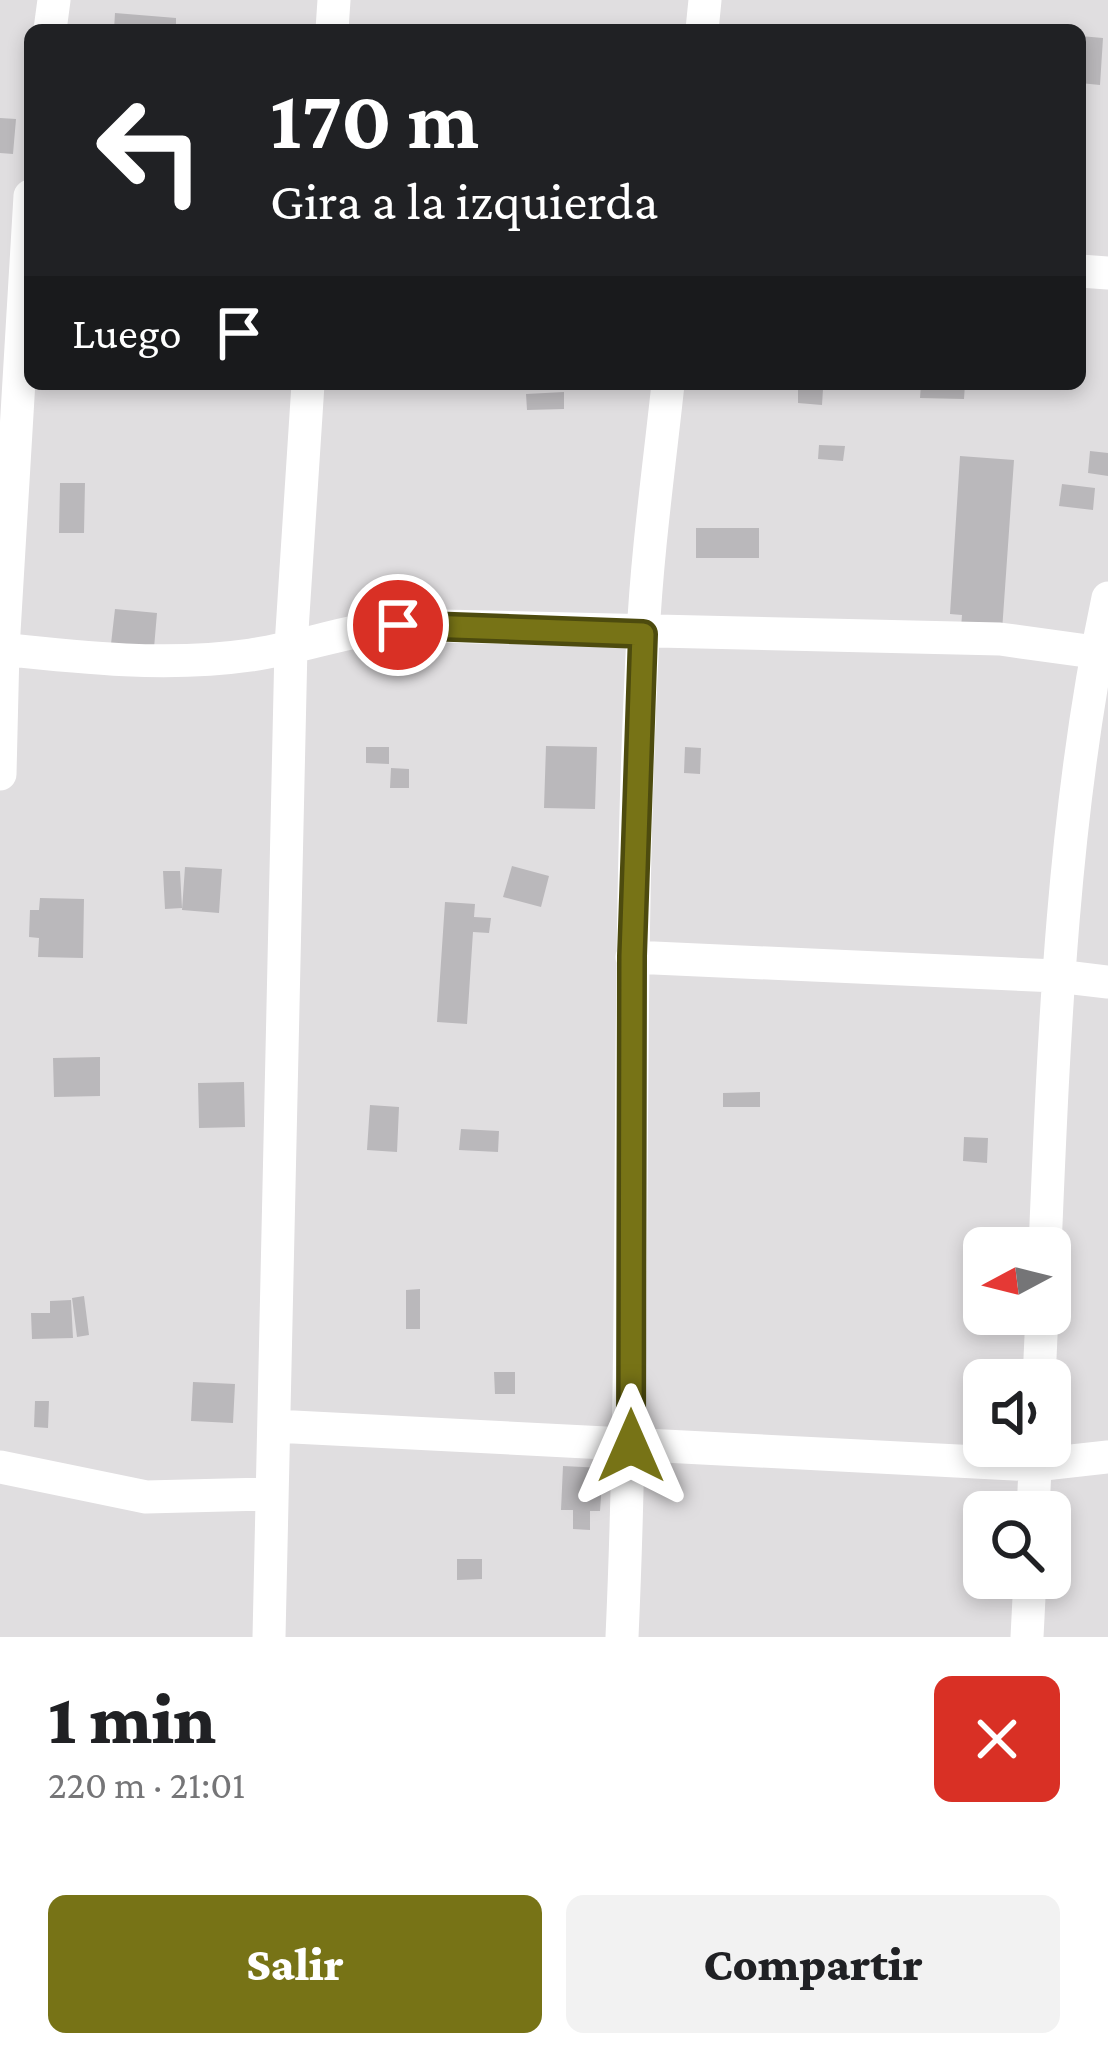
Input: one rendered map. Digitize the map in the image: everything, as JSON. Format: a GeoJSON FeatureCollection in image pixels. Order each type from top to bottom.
{"type":"FeatureCollection","features":[{"type":"Feature","properties":{"kind":"street"},"geometry":{"type":"LineString","coordinates":[[0,774],[12,293],[24,228]]}},
{"type":"Feature","properties":{"kind":"street"},"geometry":{"type":"LineString","coordinates":[[269,1637],[291,646],[308,390]]}},
{"type":"Feature","properties":{"kind":"street"},"geometry":{"type":"LineString","coordinates":[[622,1637],[631,1446],[632,956],[643,634],[667,390]]}},
{"type":"Feature","properties":{"kind":"street"},"geometry":{"type":"LineString","coordinates":[[1046,1227],[1057,976],[1108,598]]}},
{"type":"Feature","properties":{"kind":"street"},"geometry":{"type":"LineString","coordinates":[[1,649],[152,662],[252,655],[351,630],[398,625],[1000,639],[1102,654]]}},
{"type":"Feature","properties":{"kind":"street"},"geometry":{"type":"LineString","coordinates":[[632,956],[1108,982]]}},
{"type":"Feature","properties":{"kind":"street"},"geometry":{"type":"LineString","coordinates":[[274,1426],[631,1446],[963,1453]]}},
{"type":"Feature","properties":{"kind":"street"},"geometry":{"type":"LineString","coordinates":[[1071,1456],[1108,1457]]}},
{"type":"Feature","properties":{"kind":"street"},"geometry":{"type":"LineString","coordinates":[[0,1467],[146,1497],[270,1494]]}},
{"type":"Feature","properties":{"kind":"street"},"geometry":{"type":"LineString","coordinates":[[1028,1637],[1029,1599]]}},
{"type":"Feature","properties":{"kind":"building"},"geometry":{"type":"Polygon","coordinates":[[[115,13],[176,18],[176,24],[114,24],[115,13]]]}},
{"type":"Feature","properties":{"kind":"building"},"geometry":{"type":"Polygon","coordinates":[[[1086,37],[1103,38],[1100,85],[1086,84],[1086,37]]]}},
{"type":"Feature","properties":{"kind":"building"},"geometry":{"type":"Polygon","coordinates":[[[0,118],[16,119],[13,154],[0,153],[0,118]]]}},
{"type":"Feature","properties":{"kind":"building"},"geometry":{"type":"Polygon","coordinates":[[[798,390],[823,390],[822,405],[798,403],[798,390]]]}},
{"type":"Feature","properties":{"kind":"building"},"geometry":{"type":"Polygon","coordinates":[[[921,390],[965,390],[964,399],[920,398],[921,390]]]}},
{"type":"Feature","properties":{"kind":"building"},"geometry":{"type":"Polygon","coordinates":[[[564,392],[564,409],[527,410],[526,394],[564,392]]]}},
{"type":"Feature","properties":{"kind":"building"},"geometry":{"type":"Polygon","coordinates":[[[819,445],[845,446],[843,461],[818,459],[819,445]]]}},
{"type":"Feature","properties":{"kind":"building"},"geometry":{"type":"Polygon","coordinates":[[[1090,451],[1108,453],[1108,476],[1088,473],[1090,451]]]}},
{"type":"Feature","properties":{"kind":"building"},"geometry":{"type":"Polygon","coordinates":[[[960,456],[1014,460],[1002,631],[961,628],[962,615],[950,614],[960,456]]]}},
{"type":"Feature","properties":{"kind":"building"},"geometry":{"type":"Polygon","coordinates":[[[60,483],[85,483],[84,533],[59,533],[60,483]]]}},
{"type":"Feature","properties":{"kind":"building"},"geometry":{"type":"Polygon","coordinates":[[[1062,484],[1095,488],[1093,510],[1059,506],[1062,484]]]}},
{"type":"Feature","properties":{"kind":"building"},"geometry":{"type":"Polygon","coordinates":[[[696,528],[759,528],[759,558],[696,558],[696,528]]]}},
{"type":"Feature","properties":{"kind":"building"},"geometry":{"type":"Polygon","coordinates":[[[115,609],[157,613],[154,648],[111,644],[115,609]]]}},
{"type":"Feature","properties":{"kind":"building"},"geometry":{"type":"Polygon","coordinates":[[[546,746],[597,747],[595,809],[544,808],[546,746]]]}},
{"type":"Feature","properties":{"kind":"building"},"geometry":{"type":"Polygon","coordinates":[[[366,747],[389,747],[389,764],[366,763],[366,747]]]}},
{"type":"Feature","properties":{"kind":"building"},"geometry":{"type":"Polygon","coordinates":[[[685,747],[701,748],[700,774],[684,773],[685,747]]]}},
{"type":"Feature","properties":{"kind":"building"},"geometry":{"type":"Polygon","coordinates":[[[391,768],[409,769],[409,788],[390,788],[391,768]]]}},
{"type":"Feature","properties":{"kind":"building"},"geometry":{"type":"Polygon","coordinates":[[[512,866],[549,876],[541,907],[503,897],[512,866]]]}},
{"type":"Feature","properties":{"kind":"building"},"geometry":{"type":"Polygon","coordinates":[[[185,867],[222,869],[219,913],[182,910],[185,867]]]}},
{"type":"Feature","properties":{"kind":"building"},"geometry":{"type":"Polygon","coordinates":[[[163,871],[180,871],[182,908],[165,909],[163,871]]]}},
{"type":"Feature","properties":{"kind":"building"},"geometry":{"type":"Polygon","coordinates":[[[40,898],[84,899],[83,958],[38,957],[39,938],[29,937],[30,910],[39,910],[40,898]]]}},
{"type":"Feature","properties":{"kind":"building"},"geometry":{"type":"Polygon","coordinates":[[[445,902],[475,904],[474,917],[491,918],[489,933],[473,932],[467,1024],[437,1022],[445,902]]]}},
{"type":"Feature","properties":{"kind":"building"},"geometry":{"type":"Polygon","coordinates":[[[100,1057],[100,1096],[54,1097],[53,1058],[100,1057]]]}},
{"type":"Feature","properties":{"kind":"building"},"geometry":{"type":"Polygon","coordinates":[[[244,1082],[245,1127],[199,1128],[198,1083],[244,1082]]]}},
{"type":"Feature","properties":{"kind":"building"},"geometry":{"type":"Polygon","coordinates":[[[760,1092],[760,1107],[723,1107],[723,1093],[760,1092]]]}},
{"type":"Feature","properties":{"kind":"building"},"geometry":{"type":"Polygon","coordinates":[[[370,1105],[399,1107],[397,1152],[367,1150],[370,1105]]]}},
{"type":"Feature","properties":{"kind":"building"},"geometry":{"type":"Polygon","coordinates":[[[461,1129],[499,1131],[498,1152],[459,1150],[461,1129]]]}},
{"type":"Feature","properties":{"kind":"building"},"geometry":{"type":"Polygon","coordinates":[[[964,1137],[988,1138],[987,1163],[963,1161],[964,1137]]]}},
{"type":"Feature","properties":{"kind":"building"},"geometry":{"type":"Polygon","coordinates":[[[420,1289],[420,1329],[406,1329],[406,1290],[420,1289]]]}},
{"type":"Feature","properties":{"kind":"building"},"geometry":{"type":"Polygon","coordinates":[[[84,1296],[89,1335],[77,1337],[72,1298],[84,1296]]]}},
{"type":"Feature","properties":{"kind":"building"},"geometry":{"type":"Polygon","coordinates":[[[71,1300],[73,1338],[32,1339],[31,1313],[50,1313],[50,1301],[71,1300]]]}},
{"type":"Feature","properties":{"kind":"building"},"geometry":{"type":"Polygon","coordinates":[[[494,1372],[515,1372],[515,1394],[495,1394],[494,1372]]]}},
{"type":"Feature","properties":{"kind":"building"},"geometry":{"type":"Polygon","coordinates":[[[193,1382],[235,1384],[233,1423],[191,1421],[193,1382]]]}},
{"type":"Feature","properties":{"kind":"building"},"geometry":{"type":"Polygon","coordinates":[[[35,1401],[49,1401],[48,1428],[34,1427],[35,1401]]]}},
{"type":"Feature","properties":{"kind":"building"},"geometry":{"type":"Polygon","coordinates":[[[563,1466],[603,1468],[600,1511],[590,1511],[590,1530],[573,1529],[573,1510],[561,1510],[563,1466]]]}},
{"type":"Feature","properties":{"kind":"building"},"geometry":{"type":"Polygon","coordinates":[[[457,1559],[482,1559],[482,1579],[457,1580],[457,1559]]]}},
{"type":"Feature","properties":{"kind":"route"},"geometry":{"type":"LineString","coordinates":[[398,625],[643,634],[632,956],[631,1446]]}}]}
